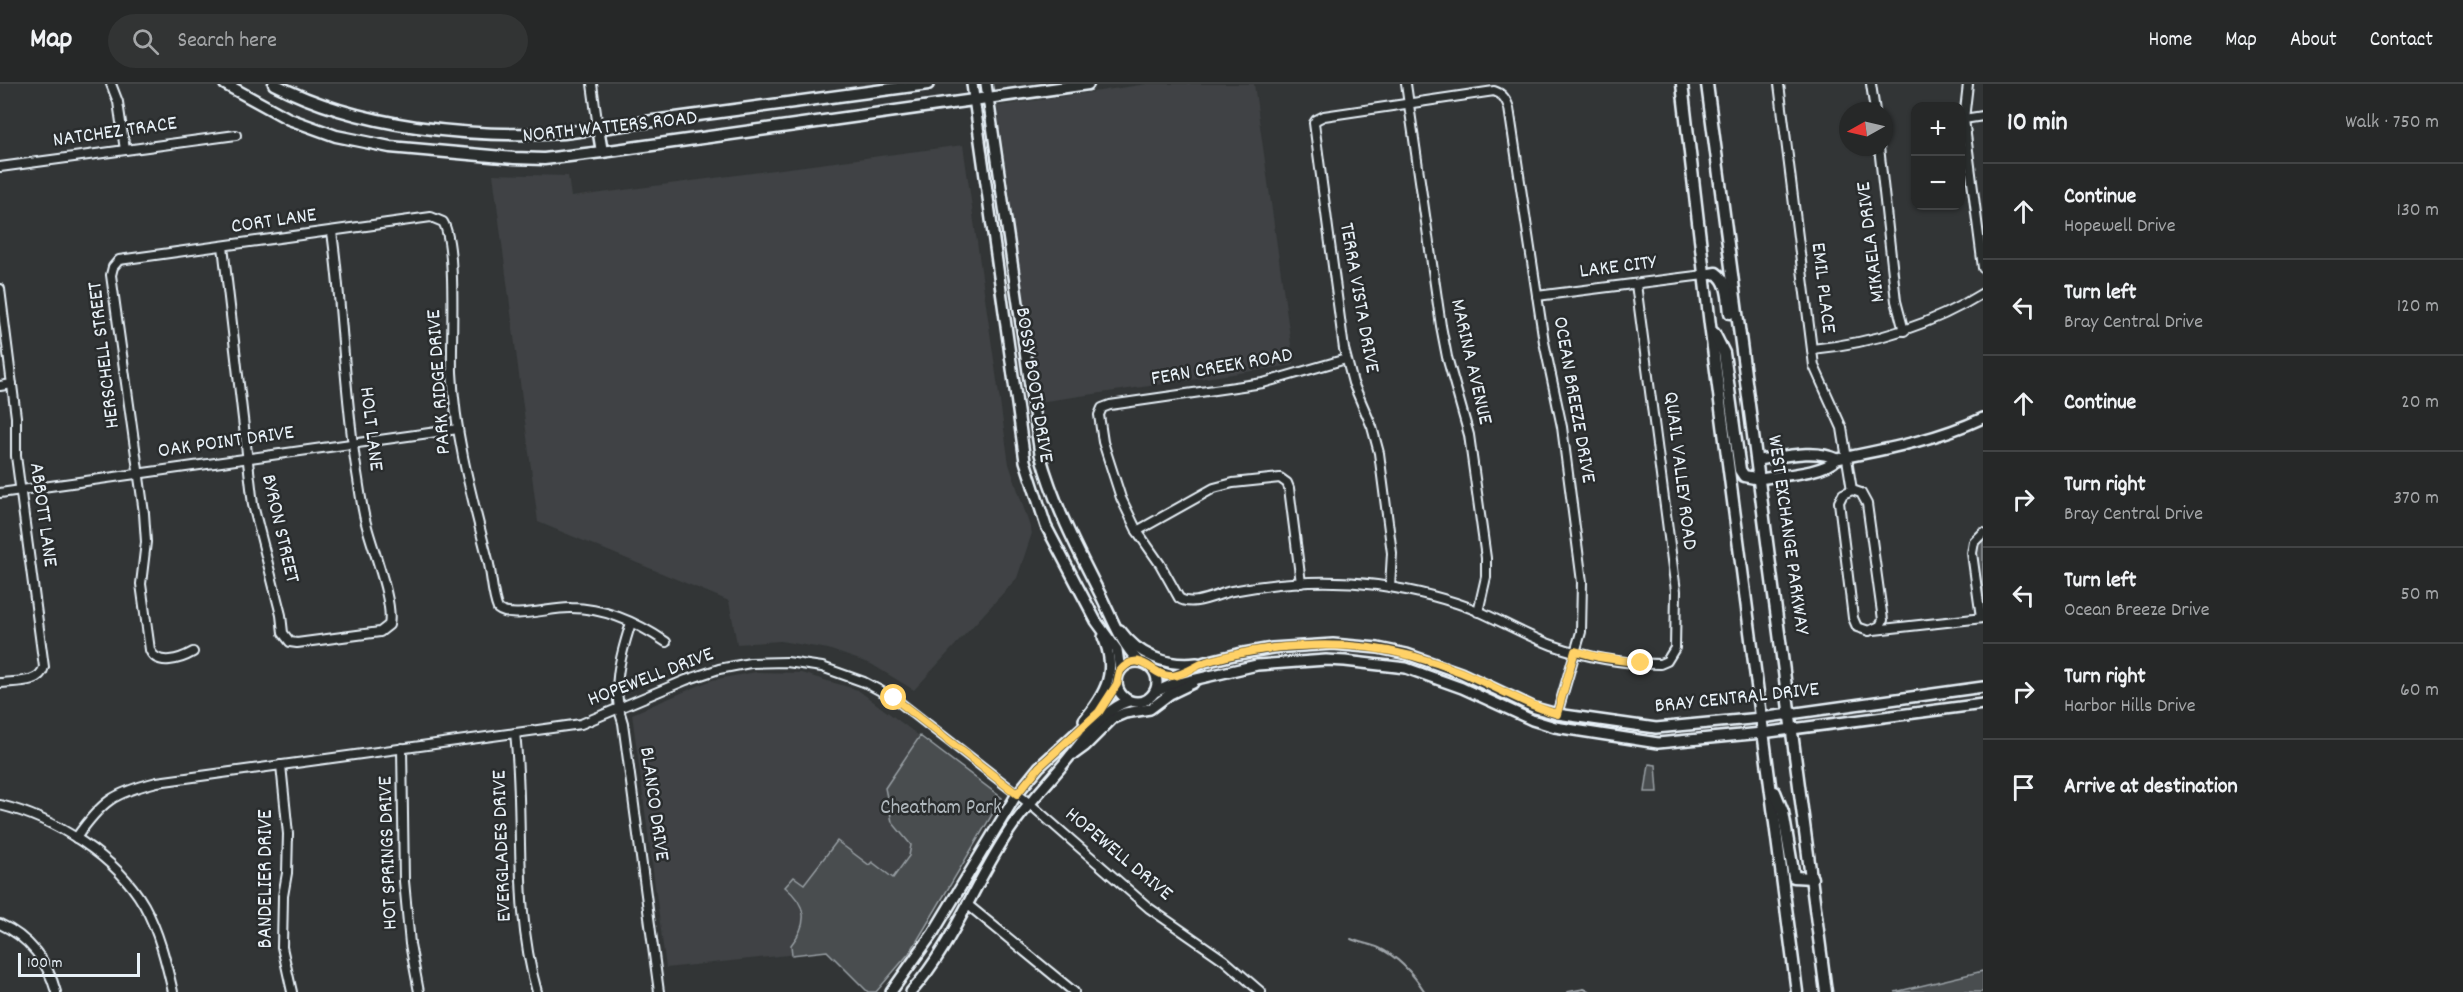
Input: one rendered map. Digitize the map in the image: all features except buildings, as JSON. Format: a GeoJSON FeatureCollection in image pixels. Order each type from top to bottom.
{"type":"FeatureCollection","features":[{"type":"Feature","properties":{"kind":"main road","name":"NORTH WATTERS ROAD"},"geometry":{"type":"LineString","coordinates":[[225,84],[289,119],[336,136],[390,147],[544,159],[1088,84]]}},
{"type":"Feature","properties":{"kind":"main road","name":"NORTH WATTERS ROAD"},"geometry":{"type":"LineString","coordinates":[[274,84],[302,98],[357,116],[423,127],[528,135],[598,128],[928,84]]}},
{"type":"Feature","properties":{"kind":"main road"},"geometry":{"type":"LineString","coordinates":[[1682,84],[1710,326],[1797,992]]}},
{"type":"Feature","properties":{"kind":"main road","name":"WEST EXCHANGE PARKWAY"},"geometry":{"type":"LineString","coordinates":[[1707,84],[1826,992]]}},
{"type":"Feature","properties":{"kind":"main road"},"geometry":{"type":"LineString","coordinates":[[598,128],[602,152]]}},
{"type":"Feature","properties":{"kind":"main road"},"geometry":{"type":"LineString","coordinates":[[1704,275],[1716,273],[1725,283],[1736,352],[1745,368]]}},
{"type":"Feature","properties":{"kind":"main road"},"geometry":{"type":"LineString","coordinates":[[1710,326],[1724,353],[1740,470],[1744,476],[1760,479]]}},
{"type":"Feature","properties":{"kind":"main road"},"geometry":{"type":"LineString","coordinates":[[1769,778],[1783,812],[1794,877],[1812,878]]}},
{"type":"Feature","properties":{"kind":"street"},"geometry":{"type":"LineString","coordinates":[[111,84],[118,102],[125,150]]}},
{"type":"Feature","properties":{"kind":"street"},"geometry":{"type":"LineString","coordinates":[[592,84],[598,128]]}},
{"type":"Feature","properties":{"kind":"street","name":"BOSSY BOOTS DRIVE"},"geometry":{"type":"LineString","coordinates":[[972,84],[1025,461],[1046,526],[1096,621],[1117,650],[1120,671]]}},
{"type":"Feature","properties":{"kind":"street","name":"BOSSY BOOTS DRIVE"},"geometry":{"type":"LineString","coordinates":[[986,84],[1040,453],[1056,505],[1123,644],[1139,662]]}},
{"type":"Feature","properties":{"kind":"street","name":"MARINA AVENUE"},"geometry":{"type":"LineString","coordinates":[[1406,84],[1441,326],[1447,357],[1469,435],[1486,558],[1486,577],[1478,612]]}},
{"type":"Feature","properties":{"kind":"street","name":"EMIL PLACE"},"geometry":{"type":"LineString","coordinates":[[1779,84],[1812,349],[1817,375],[1842,428],[1841,458],[1852,490],[1864,496],[1868,510],[1882,621]]}},
{"type":"Feature","properties":{"kind":"street"},"geometry":{"type":"LineString","coordinates":[[1871,84],[1874,102]]}},
{"type":"Feature","properties":{"kind":"street"},"geometry":{"type":"LineString","coordinates":[[1965,110],[1968,84]]}},
{"type":"Feature","properties":{"kind":"street","name":"OCEAN BREEZE DRIVE"},"geometry":{"type":"LineString","coordinates":[[1409,104],[1494,91],[1501,94],[1509,108],[1548,366],[1562,427],[1582,582],[1583,618],[1557,714]]}},
{"type":"Feature","properties":{"kind":"street","name":"TERRA VISTA DRIVE"},"geometry":{"type":"LineString","coordinates":[[1390,587],[1392,553],[1379,453],[1346,359],[1313,128],[1316,120],[1324,116],[1409,104]]}},
{"type":"Feature","properties":{"kind":"street"},"geometry":{"type":"LineString","coordinates":[[1965,118],[1983,116]]}},
{"type":"Feature","properties":{"kind":"street"},"geometry":{"type":"LineString","coordinates":[[1965,126],[1983,268]]}},
{"type":"Feature","properties":{"kind":"street","name":"NATCHEZ TRACE"},"geometry":{"type":"LineString","coordinates":[[0,167],[236,135]]}},
{"type":"Feature","properties":{"kind":"street","name":"MIKAELA DRIVE"},"geometry":{"type":"LineString","coordinates":[[1880,156],[1896,301],[1904,331]]}},
{"type":"Feature","properties":{"kind":"street","name":"CORT LANE"},"geometry":{"type":"LineString","coordinates":[[113,267],[119,260],[430,217],[441,220]]}},
{"type":"Feature","properties":{"kind":"street","name":"PARK RIDGE DRIVE"},"geometry":{"type":"LineString","coordinates":[[441,220],[446,230],[450,264],[452,371],[458,429],[470,495],[488,560],[497,605],[500,611],[509,614],[569,607],[594,609],[631,623]]}},
{"type":"Feature","properties":{"kind":"street","name":"HOLT LANE"},"geometry":{"type":"LineString","coordinates":[[286,639],[297,643],[380,632],[387,627],[390,621],[387,600],[365,522],[352,443],[338,270],[332,232]]}},
{"type":"Feature","properties":{"kind":"street","name":"BYRON STREET"},"geometry":{"type":"LineString","coordinates":[[223,246],[246,458],[261,541],[286,639]]}},
{"type":"Feature","properties":{"kind":"street","name":"HERSCHELL STREET"},"geometry":{"type":"LineString","coordinates":[[113,267],[111,275],[144,513],[146,542],[141,584],[150,650],[152,656],[161,661],[183,657],[193,652]]}},
{"type":"Feature","properties":{"kind":"street","name":"LAKE CITY"},"geometry":{"type":"LineString","coordinates":[[1537,296],[1704,275]]}},
{"type":"Feature","properties":{"kind":"street","name":"QUAIL VALLEY ROAD"},"geometry":{"type":"LineString","coordinates":[[1575,651],[1598,657],[1660,664],[1667,661],[1675,648],[1676,591],[1636,284]]}},
{"type":"Feature","properties":{"kind":"street","name":"ABBOTT LANE"},"geometry":{"type":"LineString","coordinates":[[0,289],[16,417],[16,456],[44,667],[42,674],[36,678],[0,683]]}},
{"type":"Feature","properties":{"kind":"street"},"geometry":{"type":"LineString","coordinates":[[1812,349],[1855,344],[1904,331],[1941,316],[1983,293]]}},
{"type":"Feature","properties":{"kind":"street","name":"FERN CREEK ROAD"},"geometry":{"type":"LineString","coordinates":[[1137,531],[1120,498],[1106,453],[1100,415],[1102,408],[1273,381],[1346,359]]}},
{"type":"Feature","properties":{"kind":"street"},"geometry":{"type":"LineString","coordinates":[[0,386],[12,384]]}},
{"type":"Feature","properties":{"kind":"street"},"geometry":{"type":"LineString","coordinates":[[1758,460],[1812,454],[1841,458],[1906,446],[1939,436],[1983,418]]}},
{"type":"Feature","properties":{"kind":"street","name":"OAK POINT DRIVE"},"geometry":{"type":"LineString","coordinates":[[0,493],[458,429]]}},
{"type":"Feature","properties":{"kind":"street"},"geometry":{"type":"LineString","coordinates":[[1760,479],[1818,469],[1831,465],[1841,458]]}},
{"type":"Feature","properties":{"kind":"street"},"geometry":{"type":"LineString","coordinates":[[1301,583],[1289,488],[1284,480],[1275,477],[1214,488],[1137,531],[1160,564],[1176,594],[1183,601],[1246,589],[1301,583],[1344,582],[1390,587],[1431,596],[1478,612],[1541,640],[1575,651]]}},
{"type":"Feature","properties":{"kind":"street"},"geometry":{"type":"LineString","coordinates":[[1852,490],[1843,494],[1839,502],[1853,618],[1861,630],[1982,618],[1972,553],[1974,542],[1983,533]]}},
{"type":"Feature","properties":{"kind":"street"},"geometry":{"type":"LineString","coordinates":[[1109,614],[1126,636],[1153,657],[1178,665],[1205,662]]}},
{"type":"Feature","properties":{"kind":"street"},"geometry":{"type":"LineString","coordinates":[[891,992],[921,952],[1017,794],[1039,767],[1088,716],[1101,696],[1109,677],[1110,655],[1096,621]]}},
{"type":"Feature","properties":{"kind":"street"},"geometry":{"type":"LineString","coordinates":[[1874,630],[1882,621],[1893,627]]}},
{"type":"Feature","properties":{"kind":"street"},"geometry":{"type":"LineString","coordinates":[[631,623],[666,642]]}},
{"type":"Feature","properties":{"kind":"street","name":"BLANCO DRIVE"},"geometry":{"type":"LineString","coordinates":[[631,623],[617,672],[618,708],[623,723],[659,992]]}},
{"type":"Feature","properties":{"kind":"street","name":"BRAY CENTRAL DRIVE"},"geometry":{"type":"LineString","coordinates":[[1154,670],[1163,675],[1173,676],[1205,662],[1272,648],[1333,644],[1378,648],[1407,654],[1461,673],[1535,708],[1557,714],[1656,728],[1761,718],[1983,687]]}},
{"type":"Feature","properties":{"kind":"street","name":"BRAY CENTRAL DRIVE"},"geometry":{"type":"LineString","coordinates":[[1155,692],[1171,685],[1236,669],[1278,662],[1346,661],[1406,668],[1462,688],[1532,720],[1601,736],[1658,743],[1762,733],[1983,704]]}},
{"type":"Feature","properties":{"kind":"street","name":"HOPEWELL DRIVE"},"geometry":{"type":"LineString","coordinates":[[76,838],[101,806],[133,788],[157,782],[581,724],[686,680],[719,669],[748,663],[787,662],[822,667],[864,682],[894,698],[1030,804],[1142,902],[1224,960],[1261,992]]}},
{"type":"Feature","properties":{"kind":"street"},"geometry":{"type":"LineString","coordinates":[[911,992],[938,954],[1014,824],[1072,755],[1081,740],[1112,709],[1129,701],[1145,701],[1155,692],[1157,679],[1154,670],[1147,664],[1139,662],[1128,664],[1120,671],[1117,684],[1099,712],[1064,742]]}},
{"type":"Feature","properties":{"kind":"street"},"geometry":{"type":"LineString","coordinates":[[1072,755],[1085,746],[1113,718],[1150,708],[1170,694],[1203,678]]}},
{"type":"Feature","properties":{"kind":"street"},"geometry":{"type":"LineString","coordinates":[[1117,684],[1120,693],[1129,701]]}},
{"type":"Feature","properties":{"kind":"street","name":"EVERGLADES DRIVE"},"geometry":{"type":"LineString","coordinates":[[515,733],[520,777],[519,847],[522,917],[537,992]]}},
{"type":"Feature","properties":{"kind":"street","name":"HOT SPRINGS DRIVE"},"geometry":{"type":"LineString","coordinates":[[402,748],[404,881],[410,944],[419,992]]}},
{"type":"Feature","properties":{"kind":"street","name":"BANDELIER DRIVE"},"geometry":{"type":"LineString","coordinates":[[281,765],[288,834],[282,946],[292,992]]}},
{"type":"Feature","properties":{"kind":"street"},"geometry":{"type":"LineString","coordinates":[[0,805],[45,820],[76,838],[120,876],[143,904],[156,929],[173,992]]}},
{"type":"Feature","properties":{"kind":"street"},"geometry":{"type":"LineString","coordinates":[[968,905],[1074,992]]}},
{"type":"Feature","properties":{"kind":"street"},"geometry":{"type":"LineString","coordinates":[[0,924],[18,935],[36,952],[49,972],[56,992]]}},
{"type":"Feature","properties":{"kind":"shaded area"},"geometry":{"type":"Polygon","coordinates":[[[1147,84],[1254,84],[1294,365],[1039,402],[997,106],[1147,84]]]}},
{"type":"Feature","properties":{"kind":"shaded area"},"geometry":{"type":"Polygon","coordinates":[[[963,145],[1009,464],[1032,533],[1017,578],[914,690],[871,664],[828,649],[780,641],[737,644],[729,601],[538,522],[493,174],[568,176],[571,197],[963,145]]]}},
{"type":"Feature","properties":{"kind":"shaded area"},"geometry":{"type":"Polygon","coordinates":[[[756,672],[801,673],[858,690],[1002,798],[876,992],[868,992],[826,951],[666,968],[632,714],[712,680],[756,672]]]}},
{"type":"Feature","properties":{"kind":"green space"},"geometry":{"type":"Polygon","coordinates":[[[1983,540],[1983,602],[1976,550],[1978,544],[1983,540]]]}},
{"type":"Feature","properties":{"kind":"green space","name":"Cheatham Park"},"geometry":{"type":"Polygon","coordinates":[[[920,736],[1002,798],[911,951],[876,992],[868,992],[827,951],[792,955],[791,945],[801,929],[803,914],[798,901],[785,887],[794,877],[804,884],[837,841],[869,865],[872,862],[893,878],[909,856],[911,845],[892,822],[885,788],[920,736]]]}},
{"type":"Feature","properties":{"kind":"green space"},"geometry":{"type":"Polygon","coordinates":[[[1649,764],[1656,765],[1658,792],[1645,792],[1649,764]]]}},
{"type":"Feature","properties":{"kind":"green space"},"geometry":{"type":"Polygon","coordinates":[[[1983,971],[1983,992],[1895,992],[1983,971]]]}},
{"type":"Feature","properties":{"kind":"waterway"},"geometry":{"type":"LineString","coordinates":[[1351,939],[1376,947],[1393,956],[1411,973],[1425,992]]}},
{"type":"Feature","properties":{"kind":"waterway"},"geometry":{"type":"LineString","coordinates":[[1568,992],[1584,989],[1591,992]]}},
{"type":"Feature","properties":{"kind":"route"},"geometry":{"type":"LineString","coordinates":[[894,698],[1017,794],[1039,767],[1099,712],[1117,684],[1120,671],[1126,665],[1134,662],[1142,662],[1163,675],[1173,676],[1205,662],[1272,648],[1333,644],[1378,648],[1407,654],[1461,673],[1535,708],[1557,714],[1575,651],[1641,663]]}}]}
